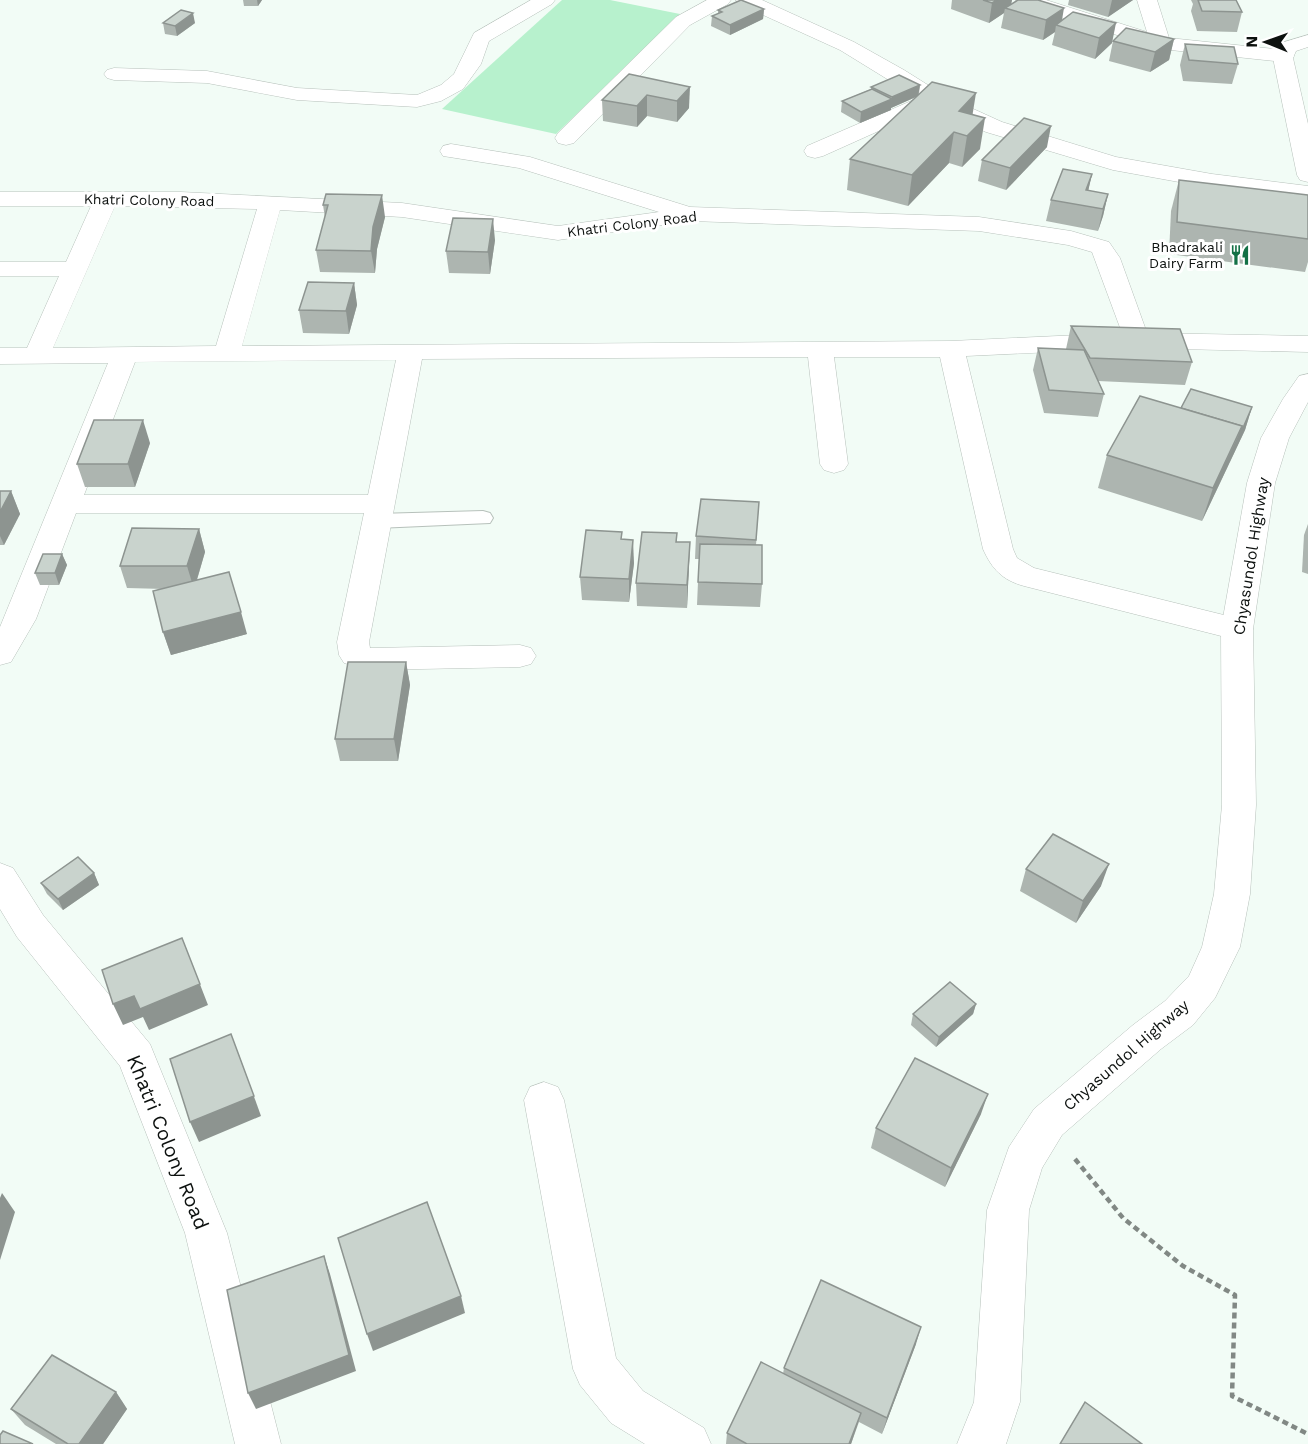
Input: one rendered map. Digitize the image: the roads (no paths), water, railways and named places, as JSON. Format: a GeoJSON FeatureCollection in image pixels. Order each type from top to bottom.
{"type":"FeatureCollection","features":[{"type":"Feature","properties":{"kind":"street"},"geometry":{"type":"LineString","coordinates":[[114,74],[207,77],[297,94],[417,101],[433,98],[456,84],[466,75],[473,62],[477,42],[481,37],[544,0]]}},
{"type":"Feature","properties":{"kind":"street"},"geometry":{"type":"LineString","coordinates":[[566,138],[683,21],[721,0]]}},
{"type":"Feature","properties":{"kind":"street"},"geometry":{"type":"LineString","coordinates":[[746,0],[847,46],[935,98],[994,127],[1113,163],[1212,182],[1308,193]]}},
{"type":"Feature","properties":{"kind":"street"},"geometry":{"type":"LineString","coordinates":[[1026,0],[1161,43],[1284,56]]}},
{"type":"Feature","properties":{"kind":"street"},"geometry":{"type":"LineString","coordinates":[[1147,0],[1161,43]]}},
{"type":"Feature","properties":{"kind":"street"},"geometry":{"type":"LineString","coordinates":[[1308,41],[1288,47],[1283,58],[1308,175]]}},
{"type":"Feature","properties":{"kind":"street"},"geometry":{"type":"LineString","coordinates":[[815,151],[935,98]]}},
{"type":"Feature","properties":{"kind":"street"},"geometry":{"type":"LineString","coordinates":[[452,151],[522,162],[691,214]]}},
{"type":"Feature","properties":{"kind":"street","name":"Khatri Colony Road"},"geometry":{"type":"LineString","coordinates":[[0,199],[182,199],[402,210],[558,233],[691,214],[979,224],[1071,238],[1101,247],[1137,340]]}},
{"type":"Feature","properties":{"kind":"street"},"geometry":{"type":"LineString","coordinates":[[36,356],[106,199]]}},
{"type":"Feature","properties":{"kind":"street"},"geometry":{"type":"LineString","coordinates":[[227,353],[270,204]]}},
{"type":"Feature","properties":{"kind":"street"},"geometry":{"type":"LineString","coordinates":[[0,269],[74,269]]}},
{"type":"Feature","properties":{"kind":"street"},"geometry":{"type":"LineString","coordinates":[[0,356],[411,351],[951,350],[1022,344],[1137,340],[1308,344]]}},
{"type":"Feature","properties":{"kind":"street"},"geometry":{"type":"LineString","coordinates":[[820,349],[834,464]]}},
{"type":"Feature","properties":{"kind":"street"},"geometry":{"type":"LineString","coordinates":[[951,350],[998,549],[1005,564],[1024,576],[1237,629]]}},
{"type":"Feature","properties":{"kind":"street"},"geometry":{"type":"LineString","coordinates":[[411,351],[353,642],[356,655],[370,659],[520,656]]}},
{"type":"Feature","properties":{"kind":"street"},"geometry":{"type":"LineString","coordinates":[[0,654],[10,618],[65,504],[124,356]]}},
{"type":"Feature","properties":{"kind":"street","name":"Chyasundol Highway"},"geometry":{"type":"LineString","coordinates":[[980,1444],[987,1433],[997,1402],[1008,1210],[1024,1161],[1048,1122],[1147,1037],[1179,1013],[1202,987],[1221,947],[1232,894],[1239,805],[1237,629],[1261,483],[1275,438],[1308,382]]}},
{"type":"Feature","properties":{"kind":"street"},"geometry":{"type":"LineString","coordinates":[[65,504],[379,513]]}},
{"type":"Feature","properties":{"kind":"street","name":"Khatri Colony Road"},"geometry":{"type":"LineString","coordinates":[[0,878],[30,927],[136,1056],[206,1233],[258,1444]]}},
{"type":"Feature","properties":{"kind":"street"},"geometry":{"type":"LineString","coordinates":[[544,1100],[596,1369],[627,1407],[688,1444]]}},
{"type":"Feature","properties":{"kind":"lane"},"geometry":{"type":"LineString","coordinates":[[379,513],[483,518]]}},
{"type":"Feature","properties":{"kind":"place","name":"Bhadrakali Dairy Farm"},"geometry":{"type":"Point","coordinates":[1240,255]}}]}
